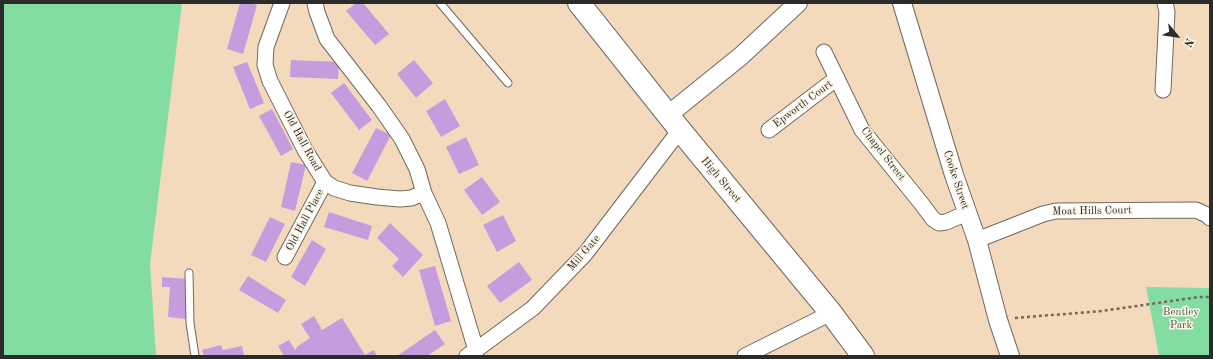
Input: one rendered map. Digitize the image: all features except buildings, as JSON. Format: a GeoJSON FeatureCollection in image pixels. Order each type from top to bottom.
{"type":"FeatureCollection","features":[{"type":"Feature","properties":{"kind":"highway","name":"High Street"},"geometry":{"type":"LineString","coordinates":[[579,3],[674,123],[830,313],[863,356]]}},
{"type":"Feature","properties":{"kind":"street","name":"Old Hall Road"},"geometry":{"type":"LineString","coordinates":[[282,3],[266,47],[265,65],[270,81],[305,150],[325,182],[334,188],[350,193],[377,197],[400,199],[411,198],[424,193]]}},
{"type":"Feature","properties":{"kind":"street"},"geometry":{"type":"LineString","coordinates":[[315,3],[327,39],[379,106],[402,139],[417,169],[424,193],[438,223],[471,353]]}},
{"type":"Feature","properties":{"kind":"street"},"geometry":{"type":"LineString","coordinates":[[674,123],[741,56],[798,3]]}},
{"type":"Feature","properties":{"kind":"street","name":"Cooke Street"},"geometry":{"type":"LineString","coordinates":[[902,3],[954,175],[977,240],[998,320],[1010,356]]}},
{"type":"Feature","properties":{"kind":"street"},"geometry":{"type":"LineString","coordinates":[[1163,90],[1167,12],[1166,3]]}},
{"type":"Feature","properties":{"kind":"street","name":"Chapel Street"},"geometry":{"type":"LineString","coordinates":[[824,52],[862,130],[933,220],[939,223],[946,222],[967,213]]}},
{"type":"Feature","properties":{"kind":"street","name":"Epworth Court"},"geometry":{"type":"LineString","coordinates":[[769,130],[837,78]]}},
{"type":"Feature","properties":{"kind":"street","name":"Mill Gate"},"geometry":{"type":"LineString","coordinates":[[471,353],[533,308],[585,254],[674,123]]}},
{"type":"Feature","properties":{"kind":"street","name":"Old Hall Place"},"geometry":{"type":"LineString","coordinates":[[285,257],[325,182]]}},
{"type":"Feature","properties":{"kind":"street","name":"Moat Hills Court"},"geometry":{"type":"LineString","coordinates":[[977,240],[1042,214],[1056,211],[1196,210],[1210,218]]}},
{"type":"Feature","properties":{"kind":"street"},"geometry":{"type":"LineString","coordinates":[[745,356],[830,313]]}},
{"type":"Feature","properties":{"kind":"lane"},"geometry":{"type":"LineString","coordinates":[[440,3],[508,83]]}},
{"type":"Feature","properties":{"kind":"lane"},"geometry":{"type":"LineString","coordinates":[[189,273],[190,323],[195,356]]}},
{"type":"Feature","properties":{"kind":"path"},"geometry":{"type":"LineString","coordinates":[[998,320],[1102,311],[1199,297],[1210,297]]}},
{"type":"Feature","properties":{"kind":"green space"},"geometry":{"type":"Polygon","coordinates":[[[3,3],[182,3],[150,264],[156,356],[3,356],[3,3]]]}},
{"type":"Feature","properties":{"kind":"green space","name":"Bentley Park"},"geometry":{"type":"Polygon","coordinates":[[[1146,287],[1210,288],[1210,356],[1159,356],[1146,287]]]}}]}
